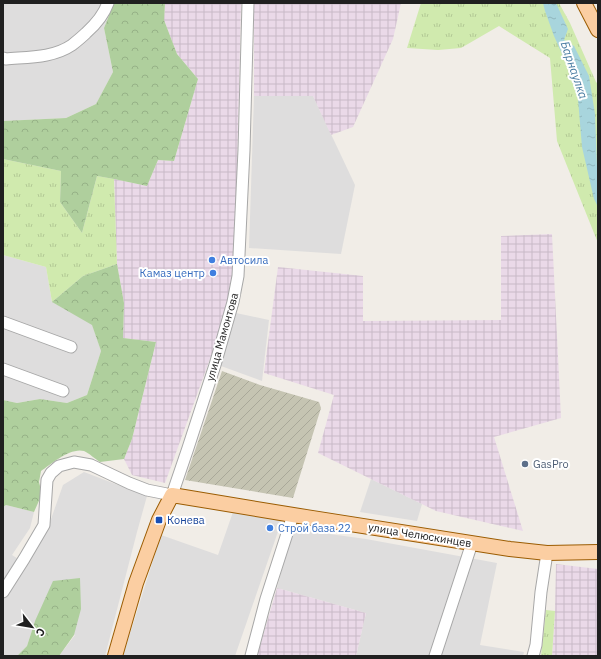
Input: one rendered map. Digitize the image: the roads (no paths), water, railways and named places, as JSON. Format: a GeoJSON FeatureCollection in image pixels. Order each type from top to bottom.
{"type":"FeatureCollection","features":[{"type":"Feature","properties":{"kind":"main road"},"geometry":{"type":"LineString","coordinates":[[584,3],[598,30]]}},
{"type":"Feature","properties":{"kind":"main road","name":"улица Челюскинцев"},"geometry":{"type":"LineString","coordinates":[[172,494],[293,516],[472,544],[547,553],[598,552]]}},
{"type":"Feature","properties":{"kind":"main road","name":"улица Мамонтова"},"geometry":{"type":"LineString","coordinates":[[115,656],[136,583],[159,520],[172,494]]}},
{"type":"Feature","properties":{"kind":"street"},"geometry":{"type":"LineString","coordinates":[[3,58],[40,56],[72,45],[89,30],[103,13],[108,3]]}},
{"type":"Feature","properties":{"kind":"street","name":"улица Мамонтова"},"geometry":{"type":"LineString","coordinates":[[172,494],[215,365],[233,302],[238,276],[244,150],[248,3]]}},
{"type":"Feature","properties":{"kind":"street"},"geometry":{"type":"LineString","coordinates":[[3,322],[71,347]]}},
{"type":"Feature","properties":{"kind":"street"},"geometry":{"type":"LineString","coordinates":[[3,369],[63,391]]}},
{"type":"Feature","properties":{"kind":"street"},"geometry":{"type":"LineString","coordinates":[[3,592],[44,525],[47,480],[51,473],[59,466],[74,462],[91,465],[147,490],[172,494]]}},
{"type":"Feature","properties":{"kind":"street"},"geometry":{"type":"LineString","coordinates":[[251,656],[266,600],[293,516]]}},
{"type":"Feature","properties":{"kind":"street"},"geometry":{"type":"LineString","coordinates":[[435,656],[472,544]]}},
{"type":"Feature","properties":{"kind":"street"},"geometry":{"type":"LineString","coordinates":[[533,656],[536,645],[541,592],[547,553]]}},
{"type":"Feature","properties":{"kind":"water","name":"Барнаулка"},"geometry":{"type":"Polygon","coordinates":[[[543,3],[556,3],[568,29],[564,40],[574,46],[589,76],[595,114],[598,207],[594,199],[582,147],[578,99],[567,65],[554,36],[543,3]]]}},
{"type":"Feature","properties":{"kind":"place","name":"Автосила"},"geometry":{"type":"Point","coordinates":[212,260]}},
{"type":"Feature","properties":{"kind":"place","name":"Камаз центр"},"geometry":{"type":"Point","coordinates":[213,273]}},
{"type":"Feature","properties":{"kind":"place","name":"GasPro"},"geometry":{"type":"Point","coordinates":[525,464]}},
{"type":"Feature","properties":{"kind":"place","name":"Конева"},"geometry":{"type":"Point","coordinates":[159,520]}},
{"type":"Feature","properties":{"kind":"place","name":"Строй база 22"},"geometry":{"type":"Point","coordinates":[270,528]}}]}
